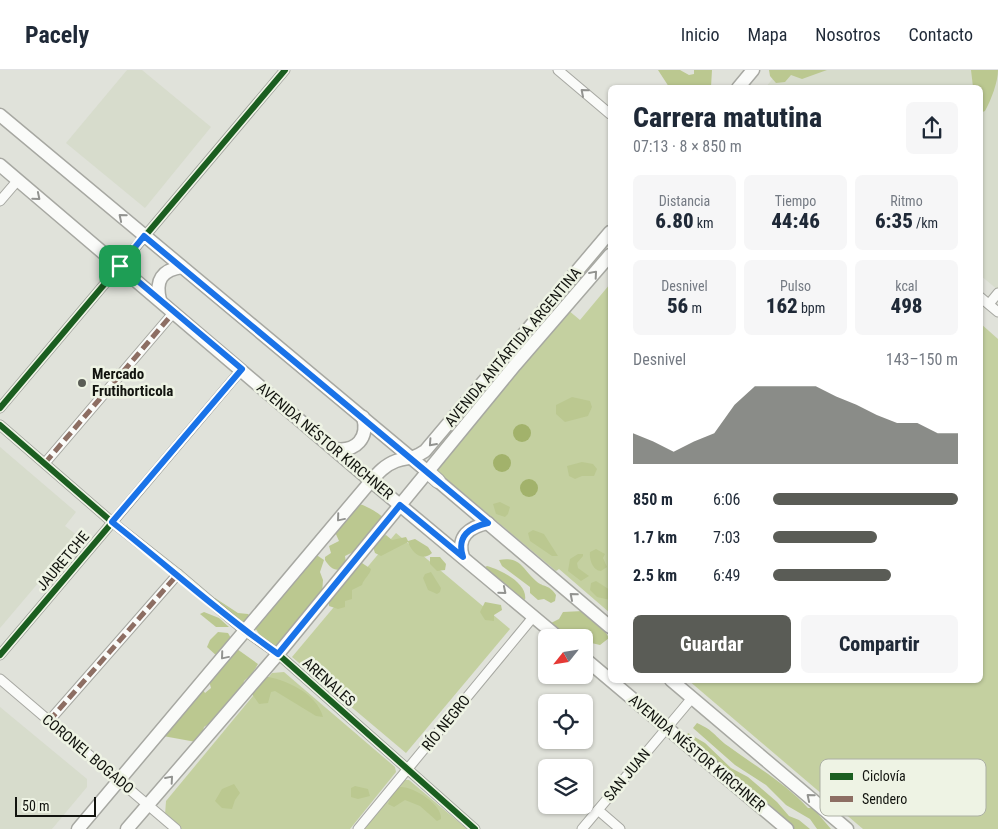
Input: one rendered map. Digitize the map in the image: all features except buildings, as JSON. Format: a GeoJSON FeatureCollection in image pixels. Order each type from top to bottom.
{"type":"FeatureCollection","features":[{"type":"Feature","properties":{"kind":"main road"},"geometry":{"type":"LineString","coordinates":[[740,85],[752,70]]}},
{"type":"Feature","properties":{"kind":"main road"},"geometry":{"type":"LineString","coordinates":[[0,115],[413,459],[608,625]]}},
{"type":"Feature","properties":{"kind":"main road","name":"AVENIDA NÉSTOR KIRCHNER"},"geometry":{"type":"LineString","coordinates":[[0,165],[242,369],[371,481],[549,629]]}},
{"type":"Feature","properties":{"kind":"main road","name":"AVENIDA ANTÁRTIDA ARGENTINA"},"geometry":{"type":"LineString","coordinates":[[413,459],[425,451],[472,399],[608,234]]}},
{"type":"Feature","properties":{"kind":"main road","name":"AVENIDA ANTÁRTIDA ARGENTINA"},"geometry":{"type":"LineString","coordinates":[[126,829],[278,654],[400,505],[433,477],[515,365],[608,257]]}},
{"type":"Feature","properties":{"kind":"main road"},"geometry":{"type":"LineString","coordinates":[[160,300],[159,281],[164,273],[182,267]]}},
{"type":"Feature","properties":{"kind":"main road"},"geometry":{"type":"LineString","coordinates":[[335,449],[345,450],[350,448],[363,437],[366,427],[362,417]]}},
{"type":"Feature","properties":{"kind":"main road"},"geometry":{"type":"LineString","coordinates":[[78,829],[371,481],[382,469],[397,460],[413,459]]}},
{"type":"Feature","properties":{"kind":"main road"},"geometry":{"type":"LineString","coordinates":[[463,557],[460,545],[466,532],[476,526],[488,523]]}},
{"type":"Feature","properties":{"kind":"main road","name":"AVENIDA NÉSTOR KIRCHNER"},"geometry":{"type":"LineString","coordinates":[[593,666],[608,678]]}},
{"type":"Feature","properties":{"kind":"main road","name":"AVENIDA NÉSTOR KIRCHNER"},"geometry":{"type":"LineString","coordinates":[[614,683],[787,829]]}},
{"type":"Feature","properties":{"kind":"main road"},"geometry":{"type":"LineString","coordinates":[[674,683],[820,806]]}},
{"type":"Feature","properties":{"kind":"main road"},"geometry":{"type":"LineString","coordinates":[[832,816],[847,829]]}},
{"type":"Feature","properties":{"kind":"street"},"geometry":{"type":"LineString","coordinates":[[0,408],[285,70]]}},
{"type":"Feature","properties":{"kind":"street"},"geometry":{"type":"LineString","coordinates":[[558,70],[608,112]]}},
{"type":"Feature","properties":{"kind":"street"},"geometry":{"type":"LineString","coordinates":[[0,201],[18,180]]}},
{"type":"Feature","properties":{"kind":"street"},"geometry":{"type":"LineString","coordinates":[[989,304],[998,293]]}},
{"type":"Feature","properties":{"kind":"street"},"geometry":{"type":"LineString","coordinates":[[983,299],[998,312]]}},
{"type":"Feature","properties":{"kind":"street"},"geometry":{"type":"LineString","coordinates":[[45,462],[174,312]]}},
{"type":"Feature","properties":{"kind":"street","name":"JAURETCHE"},"geometry":{"type":"LineString","coordinates":[[0,654],[242,369]]}},
{"type":"Feature","properties":{"kind":"street","name":"ARENALES"},"geometry":{"type":"LineString","coordinates":[[0,425],[112,522],[178,574],[245,631],[278,654],[475,829]]}},
{"type":"Feature","properties":{"kind":"street"},"geometry":{"type":"LineString","coordinates":[[49,721],[178,574]]}},
{"type":"Feature","properties":{"kind":"street","name":"RÍO NEGRO"},"geometry":{"type":"LineString","coordinates":[[358,829],[534,616]]}},
{"type":"Feature","properties":{"kind":"street","name":"CORONEL BOGADO"},"geometry":{"type":"LineString","coordinates":[[0,679],[176,829]]}},
{"type":"Feature","properties":{"kind":"street","name":"SAN JUAN"},"geometry":{"type":"LineString","coordinates":[[582,829],[692,698]]}},
{"type":"Feature","properties":{"kind":"street"},"geometry":{"type":"LineString","coordinates":[[598,810],[620,829]]}},
{"type":"Feature","properties":{"kind":"shaded area"},"geometry":{"type":"Polygon","coordinates":[[[127,70],[142,70],[211,127],[145,208],[66,143],[127,70]]]}},
{"type":"Feature","properties":{"kind":"shaded area"},"geometry":{"type":"Polygon","coordinates":[[[658,70],[680,70],[689,75],[694,74],[694,70],[712,70],[711,85],[668,85],[658,70]]]}},
{"type":"Feature","properties":{"kind":"shaded area"},"geometry":{"type":"Polygon","coordinates":[[[769,70],[827,70],[802,79],[791,75],[785,82],[776,83],[770,76],[769,70]]]}},
{"type":"Feature","properties":{"kind":"shaded area"},"geometry":{"type":"Polygon","coordinates":[[[780,70],[998,70],[998,290],[983,278],[983,85],[768,85],[780,70]]]}},
{"type":"Feature","properties":{"kind":"shaded area"},"geometry":{"type":"Polygon","coordinates":[[[971,70],[998,70],[990,102],[985,111],[983,112],[983,85],[973,85],[971,70]]]}},
{"type":"Feature","properties":{"kind":"shaded area"},"geometry":{"type":"Polygon","coordinates":[[[608,286],[608,611],[559,569],[556,571],[437,471],[471,425],[568,310],[580,320],[608,286]]]}},
{"type":"Feature","properties":{"kind":"shaded area"},"geometry":{"type":"Polygon","coordinates":[[[983,326],[998,339],[998,829],[863,829],[848,816],[986,816],[986,759],[820,759],[820,792],[692,683],[983,683],[983,326]]]}},
{"type":"Feature","properties":{"kind":"shaded area"},"geometry":{"type":"Polygon","coordinates":[[[572,397],[590,401],[592,407],[588,416],[565,422],[556,414],[556,405],[572,397]]]}},
{"type":"Feature","properties":{"kind":"shaded area"},"geometry":{"type":"Polygon","coordinates":[[[522,424],[528,427],[531,433],[528,439],[522,442],[516,439],[513,433],[516,427],[522,424]]]}},
{"type":"Feature","properties":{"kind":"shaded area"},"geometry":{"type":"Polygon","coordinates":[[[0,447],[76,512],[65,526],[78,536],[0,628],[0,447]]]}},
{"type":"Feature","properties":{"kind":"shaded area"},"geometry":{"type":"Polygon","coordinates":[[[502,454],[508,457],[511,463],[508,469],[502,472],[496,469],[493,463],[496,457],[502,454]]]}},
{"type":"Feature","properties":{"kind":"shaded area"},"geometry":{"type":"Polygon","coordinates":[[[582,462],[593,464],[597,469],[594,476],[582,476],[575,479],[569,476],[567,466],[582,462]]]}},
{"type":"Feature","properties":{"kind":"shaded area"},"geometry":{"type":"Polygon","coordinates":[[[529,479],[535,482],[538,488],[535,494],[529,497],[523,494],[520,488],[523,482],[529,479]]]}},
{"type":"Feature","properties":{"kind":"shaded area"},"geometry":{"type":"Polygon","coordinates":[[[500,502],[510,507],[505,517],[496,514],[493,504],[500,502]]]}},
{"type":"Feature","properties":{"kind":"shaded area"},"geometry":{"type":"Polygon","coordinates":[[[358,504],[368,507],[384,518],[359,549],[345,556],[346,563],[340,570],[335,569],[328,564],[325,557],[331,553],[329,546],[339,541],[335,532],[358,504]]]}},
{"type":"Feature","properties":{"kind":"shaded area"},"geometry":{"type":"Polygon","coordinates":[[[533,530],[544,534],[558,556],[552,556],[530,541],[528,533],[533,530]]]}},
{"type":"Feature","properties":{"kind":"shaded area"},"geometry":{"type":"Polygon","coordinates":[[[396,533],[510,629],[406,753],[292,657],[396,533]]]}},
{"type":"Feature","properties":{"kind":"shaded area"},"geometry":{"type":"Polygon","coordinates":[[[386,535],[392,540],[406,537],[408,541],[415,539],[428,547],[432,553],[425,557],[418,555],[412,550],[408,542],[381,556],[375,553],[374,544],[386,535]]]}},
{"type":"Feature","properties":{"kind":"shaded area"},"geometry":{"type":"Polygon","coordinates":[[[596,549],[605,554],[603,558],[607,567],[601,571],[594,567],[590,558],[590,552],[596,549]]]}},
{"type":"Feature","properties":{"kind":"shaded area"},"geometry":{"type":"Polygon","coordinates":[[[312,552],[324,560],[320,572],[323,580],[322,594],[279,646],[266,644],[253,625],[264,618],[312,552]]]}},
{"type":"Feature","properties":{"kind":"shaded area"},"geometry":{"type":"Polygon","coordinates":[[[578,554],[583,554],[583,556],[577,563],[578,568],[589,576],[581,581],[568,571],[570,559],[578,554]]]}},
{"type":"Feature","properties":{"kind":"shaded area"},"geometry":{"type":"Polygon","coordinates":[[[430,557],[440,557],[446,564],[445,570],[437,571],[430,564],[430,557]]]}},
{"type":"Feature","properties":{"kind":"shaded area"},"geometry":{"type":"Polygon","coordinates":[[[506,559],[517,562],[536,581],[549,588],[556,595],[555,601],[551,603],[544,599],[538,600],[530,593],[530,587],[502,566],[499,560],[506,559]]]}},
{"type":"Feature","properties":{"kind":"shaded area"},"geometry":{"type":"Polygon","coordinates":[[[357,563],[362,563],[371,569],[362,585],[352,590],[352,599],[345,601],[345,607],[338,609],[329,606],[329,599],[357,563]]]}},
{"type":"Feature","properties":{"kind":"shaded area"},"geometry":{"type":"Polygon","coordinates":[[[487,566],[506,574],[518,583],[525,594],[525,600],[486,574],[485,567],[487,566]]]}},
{"type":"Feature","properties":{"kind":"shaded area"},"geometry":{"type":"Polygon","coordinates":[[[431,572],[441,588],[437,594],[428,590],[423,578],[425,574],[431,572]]]}},
{"type":"Feature","properties":{"kind":"shaded area"},"geometry":{"type":"Polygon","coordinates":[[[596,581],[608,589],[608,600],[597,597],[590,590],[591,583],[596,581]]]}},
{"type":"Feature","properties":{"kind":"shaded area"},"geometry":{"type":"Polygon","coordinates":[[[215,598],[238,613],[248,614],[253,619],[244,625],[215,601],[215,598]]]}},
{"type":"Feature","properties":{"kind":"shaded area"},"geometry":{"type":"Polygon","coordinates":[[[485,602],[501,605],[502,610],[494,615],[494,621],[485,620],[480,612],[485,602]]]}},
{"type":"Feature","properties":{"kind":"shaded area"},"geometry":{"type":"Polygon","coordinates":[[[583,611],[601,627],[607,634],[608,639],[600,645],[593,643],[593,629],[556,629],[551,623],[559,619],[563,612],[583,611]]]}},
{"type":"Feature","properties":{"kind":"shaded area"},"geometry":{"type":"Polygon","coordinates":[[[204,612],[219,618],[229,627],[216,627],[200,614],[204,612]]]}},
{"type":"Feature","properties":{"kind":"shaded area"},"geometry":{"type":"Polygon","coordinates":[[[218,632],[228,633],[237,649],[258,664],[252,674],[244,681],[235,698],[220,710],[221,716],[204,727],[202,735],[196,742],[163,736],[203,690],[205,693],[211,688],[207,674],[218,657],[207,647],[210,640],[218,632]]]}},
{"type":"Feature","properties":{"kind":"shaded area"},"geometry":{"type":"Polygon","coordinates":[[[284,672],[395,767],[396,772],[350,829],[181,829],[165,815],[166,801],[272,673],[284,672]]]}},
{"type":"Feature","properties":{"kind":"shaded area"},"geometry":{"type":"Polygon","coordinates":[[[263,676],[281,680],[307,694],[320,708],[323,717],[316,716],[275,691],[271,692],[268,703],[259,704],[252,694],[254,684],[263,676]]]}},
{"type":"Feature","properties":{"kind":"shaded area"},"geometry":{"type":"Polygon","coordinates":[[[0,707],[87,779],[87,787],[52,829],[0,829],[0,707]]]}},
{"type":"Feature","properties":{"kind":"shaded area"},"geometry":{"type":"Polygon","coordinates":[[[697,723],[780,783],[808,808],[813,808],[831,829],[817,829],[810,819],[786,805],[766,785],[735,765],[693,728],[697,723]]]}},
{"type":"Feature","properties":{"kind":"shaded area"},"geometry":{"type":"Polygon","coordinates":[[[688,733],[705,743],[731,768],[748,777],[777,802],[789,816],[799,820],[810,829],[791,829],[686,738],[688,733]]]}},
{"type":"Feature","properties":{"kind":"shaded area"},"geometry":{"type":"Polygon","coordinates":[[[405,780],[409,780],[467,829],[363,829],[405,780]]]}},
{"type":"Feature","properties":{"kind":"shaded area"},"geometry":{"type":"Polygon","coordinates":[[[234,784],[240,793],[232,809],[222,808],[215,801],[222,789],[234,784]]]}},
{"type":"Feature","properties":{"kind":"shaded area"},"geometry":{"type":"Polygon","coordinates":[[[355,786],[368,789],[370,796],[358,799],[351,797],[351,788],[355,786]]]}},
{"type":"Feature","properties":{"kind":"shaded area"},"geometry":{"type":"Polygon","coordinates":[[[400,787],[412,790],[426,797],[437,808],[441,819],[437,821],[420,806],[405,800],[394,807],[388,804],[393,791],[400,787]]]}},
{"type":"Feature","properties":{"kind":"marked path"},"geometry":{"type":"LineString","coordinates":[[45,463],[174,312]]}},
{"type":"Feature","properties":{"kind":"marked path"},"geometry":{"type":"LineString","coordinates":[[49,721],[178,574]]}},
{"type":"Feature","properties":{"kind":"cycle path"},"geometry":{"type":"LineString","coordinates":[[0,408],[285,70]]}},
{"type":"Feature","properties":{"kind":"cycle path"},"geometry":{"type":"LineString","coordinates":[[0,655],[242,369]]}},
{"type":"Feature","properties":{"kind":"cycle path"},"geometry":{"type":"LineString","coordinates":[[0,425],[112,522],[178,574],[245,631],[278,654],[475,829]]}},
{"type":"Feature","properties":{"kind":"place","name":"Mercado Frutihorticola"},"geometry":{"type":"Point","coordinates":[82,383]}},
{"type":"Feature","properties":{"kind":"route"},"geometry":{"type":"LineString","coordinates":[[144,236],[299,363],[478,514],[488,523],[476,526],[466,532],[460,545],[463,557],[400,505],[278,654],[245,631],[178,574],[112,522],[242,369],[120,266],[144,236]]}}]}
